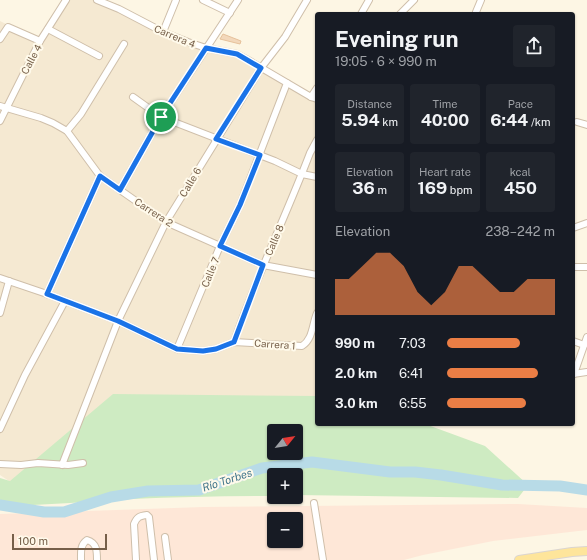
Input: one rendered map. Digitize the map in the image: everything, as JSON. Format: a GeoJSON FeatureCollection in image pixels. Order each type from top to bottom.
{"type":"FeatureCollection","features":[{"type":"Feature","properties":{"kind":"main road"},"geometry":{"type":"LineString","coordinates":[[519,560],[572,556],[587,552]]}},
{"type":"Feature","properties":{"kind":"street","name":"Calle 4"},"geometry":{"type":"LineString","coordinates":[[0,121],[3,107],[40,41],[66,0]]}},
{"type":"Feature","properties":{"kind":"street","name":"Carrera 4"},"geometry":{"type":"LineString","coordinates":[[97,0],[163,32],[206,48],[237,54],[314,98]]}},
{"type":"Feature","properties":{"kind":"street"},"geometry":{"type":"LineString","coordinates":[[163,32],[176,0]]}},
{"type":"Feature","properties":{"kind":"street"},"geometry":{"type":"LineString","coordinates":[[203,0],[230,13]]}},
{"type":"Feature","properties":{"kind":"street"},"geometry":{"type":"LineString","coordinates":[[120,190],[161,117],[238,0]]}},
{"type":"Feature","properties":{"kind":"street","name":"Calle 6"},"geometry":{"type":"LineString","coordinates":[[62,464],[118,321],[166,222],[261,68],[285,36],[307,0]]}},
{"type":"Feature","properties":{"kind":"street"},"geometry":{"type":"LineString","coordinates":[[362,12],[369,0]]}},
{"type":"Feature","properties":{"kind":"street"},"geometry":{"type":"LineString","coordinates":[[402,12],[414,0]]}},
{"type":"Feature","properties":{"kind":"street"},"geometry":{"type":"LineString","coordinates":[[476,12],[482,0]]}},
{"type":"Feature","properties":{"kind":"street"},"geometry":{"type":"LineString","coordinates":[[0,39],[8,26],[40,41]]}},
{"type":"Feature","properties":{"kind":"street"},"geometry":{"type":"LineString","coordinates":[[48,28],[99,56]]}},
{"type":"Feature","properties":{"kind":"street"},"geometry":{"type":"LineString","coordinates":[[68,131],[81,114],[124,44]]}},
{"type":"Feature","properties":{"kind":"street","name":"Calle 7"},"geometry":{"type":"LineString","coordinates":[[177,349],[220,246],[240,205],[287,83]]}},
{"type":"Feature","properties":{"kind":"street"},"geometry":{"type":"LineString","coordinates":[[134,97],[161,117],[260,155],[302,174],[315,177]]}},
{"type":"Feature","properties":{"kind":"street","name":"Carrera 2"},"geometry":{"type":"LineString","coordinates":[[3,107],[41,118],[68,131],[100,176],[166,222],[263,265],[315,275]]}},
{"type":"Feature","properties":{"kind":"street"},"geometry":{"type":"LineString","coordinates":[[577,122],[587,125]]}},
{"type":"Feature","properties":{"kind":"street","name":"Calle 8"},"geometry":{"type":"LineString","coordinates":[[234,342],[263,265],[315,144]]}},
{"type":"Feature","properties":{"kind":"street"},"geometry":{"type":"LineString","coordinates":[[47,294],[100,176]]}},
{"type":"Feature","properties":{"kind":"street"},"geometry":{"type":"LineString","coordinates":[[575,227],[587,223]]}},
{"type":"Feature","properties":{"kind":"street"},"geometry":{"type":"LineString","coordinates":[[575,267],[587,267]]}},
{"type":"Feature","properties":{"kind":"street","name":"Carrera 1"},"geometry":{"type":"LineString","coordinates":[[0,278],[118,321],[177,349],[203,351],[216,349],[234,342],[302,346],[307,343],[315,320]]}},
{"type":"Feature","properties":{"kind":"street"},"geometry":{"type":"LineString","coordinates":[[0,313],[9,281]]}},
{"type":"Feature","properties":{"kind":"street"},"geometry":{"type":"LineString","coordinates":[[0,429],[25,375],[65,301]]}},
{"type":"Feature","properties":{"kind":"street"},"geometry":{"type":"LineString","coordinates":[[575,371],[587,337]]}},
{"type":"Feature","properties":{"kind":"street"},"geometry":{"type":"LineString","coordinates":[[575,342],[584,345]]}},
{"type":"Feature","properties":{"kind":"street"},"geometry":{"type":"LineString","coordinates":[[575,374],[587,372]]}},
{"type":"Feature","properties":{"kind":"street"},"geometry":{"type":"LineString","coordinates":[[0,464],[21,466],[38,463],[83,463]]}},
{"type":"Feature","properties":{"kind":"street"},"geometry":{"type":"LineString","coordinates":[[314,504],[323,560]]}},
{"type":"Feature","properties":{"kind":"street"},"geometry":{"type":"LineString","coordinates":[[136,560],[134,524],[136,518],[147,515],[149,517],[154,560]]}},
{"type":"Feature","properties":{"kind":"street"},"geometry":{"type":"LineString","coordinates":[[166,537],[168,560]]}},
{"type":"Feature","properties":{"kind":"street"},"geometry":{"type":"LineString","coordinates":[[81,560],[80,549],[87,540],[92,541],[97,549],[97,560]]}},
{"type":"Feature","properties":{"kind":"shaded area"},"geometry":{"type":"Polygon","coordinates":[[[66,0],[97,0],[188,42],[237,54],[315,98],[315,426],[318,426],[344,471],[303,472],[303,468],[267,468],[267,473],[9,481],[0,475],[0,21],[40,41],[66,0]]]}},
{"type":"Feature","properties":{"kind":"shaded area"},"geometry":{"type":"Polygon","coordinates":[[[518,504],[587,508],[587,530],[493,541],[404,560],[0,560],[0,514],[203,507],[518,504]]]}},
{"type":"Feature","properties":{"kind":"green space"},"geometry":{"type":"Polygon","coordinates":[[[113,394],[315,396],[315,426],[430,426],[485,446],[528,485],[518,498],[303,495],[303,468],[267,468],[267,496],[149,498],[0,506],[0,478],[10,481],[113,394]]]}},
{"type":"Feature","properties":{"kind":"building"},"geometry":{"type":"Polygon","coordinates":[[[223,34],[241,41],[240,44],[220,39],[223,34]]]}},
{"type":"Feature","properties":{"kind":"waterway","name":"Río Torbes"},"geometry":{"type":"LineString","coordinates":[[0,505],[44,512],[64,512],[111,497],[148,491],[199,490],[262,468],[312,462],[390,472],[415,472],[441,475],[502,485],[560,486],[587,490]]}},
{"type":"Feature","properties":{"kind":"route"},"geometry":{"type":"LineString","coordinates":[[206,48],[237,54],[261,68],[216,139],[260,155],[240,205],[220,246],[263,265],[244,312],[234,342],[216,349],[203,351],[177,349],[118,321],[47,294],[100,176],[120,190],[161,117],[206,48]]}}]}
